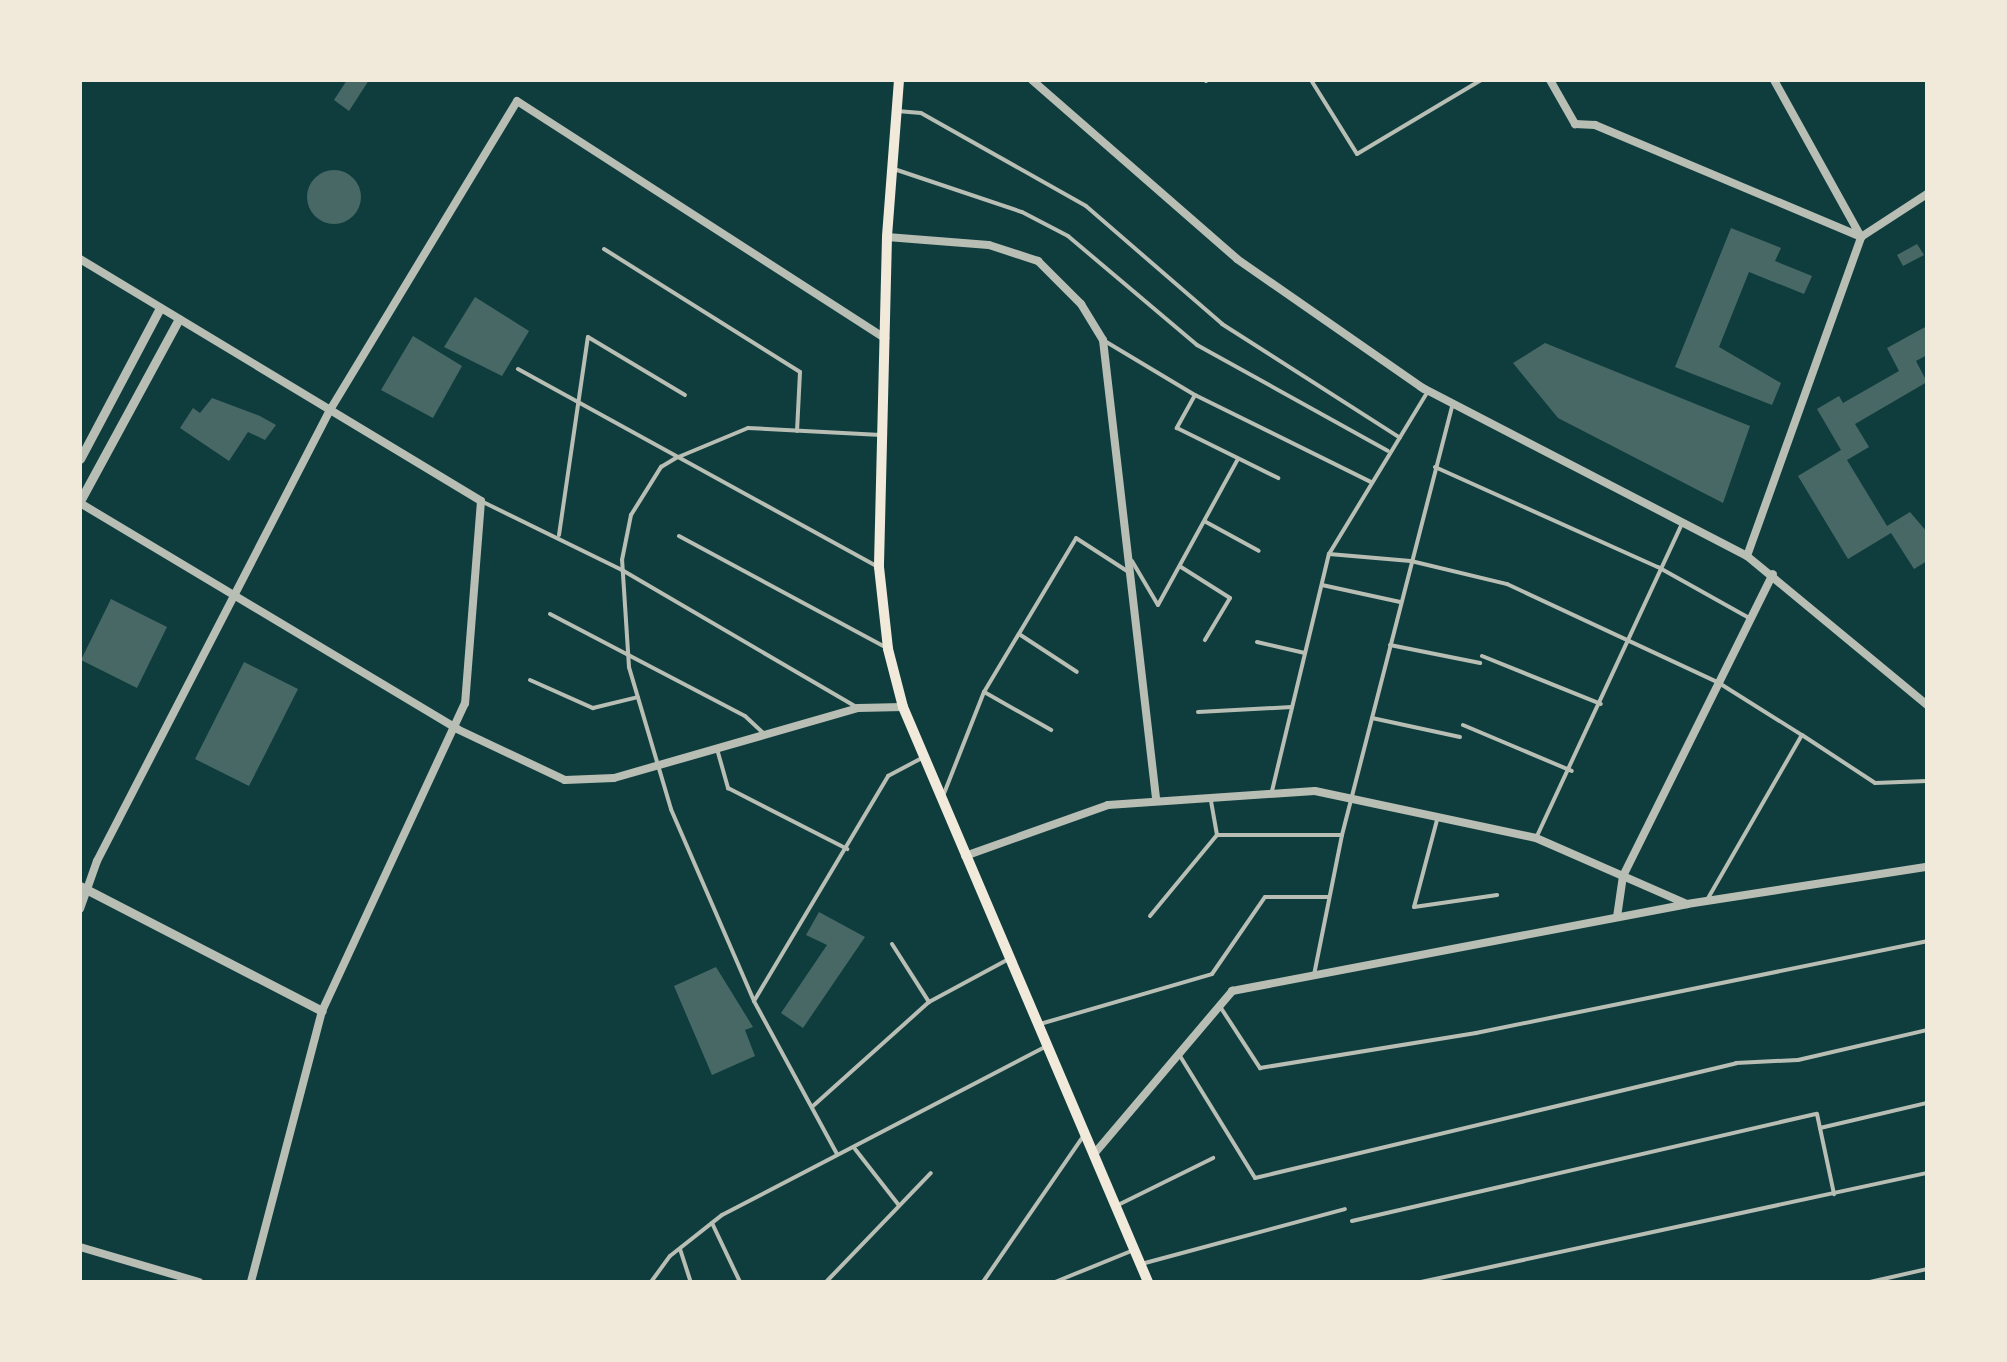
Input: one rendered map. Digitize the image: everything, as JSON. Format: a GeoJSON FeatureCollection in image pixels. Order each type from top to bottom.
{"type":"FeatureCollection","features":[{"type":"Feature","properties":{"kind":"main road"},"geometry":{"type":"LineString","coordinates":[[899,80],[887,237],[879,566],[888,649],[903,707],[1007,960],[1148,1282]]}},
{"type":"Feature","properties":{"kind":"street"},"geometry":{"type":"LineString","coordinates":[[1032,80],[1237,258],[1424,389],[1746,556],[1773,574],[1927,705]]}},
{"type":"Feature","properties":{"kind":"street"},"geometry":{"type":"LineString","coordinates":[[1550,80],[1575,124],[1595,125],[1861,237]]}},
{"type":"Feature","properties":{"kind":"street"},"geometry":{"type":"LineString","coordinates":[[1774,80],[1861,237]]}},
{"type":"Feature","properties":{"kind":"street"},"geometry":{"type":"LineString","coordinates":[[80,909],[83,888],[330,410],[517,101],[886,338]]}},
{"type":"Feature","properties":{"kind":"street"},"geometry":{"type":"LineString","coordinates":[[1746,556],[1861,237],[1927,194]]}},
{"type":"Feature","properties":{"kind":"street"},"geometry":{"type":"LineString","coordinates":[[887,237],[990,246],[1038,261],[1081,304],[1103,340],[1156,799]]}},
{"type":"Feature","properties":{"kind":"street"},"geometry":{"type":"LineString","coordinates":[[80,259],[481,501],[465,703],[457,728],[322,1010],[251,1282]]}},
{"type":"Feature","properties":{"kind":"street"},"geometry":{"type":"LineString","coordinates":[[80,460],[160,308]]}},
{"type":"Feature","properties":{"kind":"street"},"geometry":{"type":"LineString","coordinates":[[179,319],[80,502],[457,728],[565,780],[614,778],[858,708],[903,707]]}},
{"type":"Feature","properties":{"kind":"street"},"geometry":{"type":"LineString","coordinates":[[1618,917],[1622,876],[1773,574]]}},
{"type":"Feature","properties":{"kind":"street"},"geometry":{"type":"LineString","coordinates":[[965,856],[1108,805],[1210,794],[1352,794],[1536,838],[1687,904]]}},
{"type":"Feature","properties":{"kind":"street"},"geometry":{"type":"LineString","coordinates":[[1094,1154],[1232,991],[1706,900],[1927,866]]}},
{"type":"Feature","properties":{"kind":"street"},"geometry":{"type":"LineString","coordinates":[[83,888],[322,1010]]}},
{"type":"Feature","properties":{"kind":"street"},"geometry":{"type":"LineString","coordinates":[[80,1247],[200,1282]]}},
{"type":"Feature","properties":{"kind":"lane"},"geometry":{"type":"LineString","coordinates":[[1311,80],[1357,154],[1481,80]]}},
{"type":"Feature","properties":{"kind":"lane"},"geometry":{"type":"LineString","coordinates":[[898,112],[921,114],[1086,206],[1222,324],[1400,438]]}},
{"type":"Feature","properties":{"kind":"lane"},"geometry":{"type":"LineString","coordinates":[[894,169],[1022,212],[1068,236],[1197,345],[1388,452]]}},
{"type":"Feature","properties":{"kind":"lane"},"geometry":{"type":"LineString","coordinates":[[604,249],[800,372],[797,431]]}},
{"type":"Feature","properties":{"kind":"lane"},"geometry":{"type":"LineString","coordinates":[[558,535],[588,337],[685,395]]}},
{"type":"Feature","properties":{"kind":"lane"},"geometry":{"type":"LineString","coordinates":[[1103,340],[1195,395],[1371,482]]}},
{"type":"Feature","properties":{"kind":"lane"},"geometry":{"type":"LineString","coordinates":[[518,369],[879,566]]}},
{"type":"Feature","properties":{"kind":"lane"},"geometry":{"type":"LineString","coordinates":[[1272,792],[1329,554],[1400,438],[1424,389]]}},
{"type":"Feature","properties":{"kind":"lane"},"geometry":{"type":"LineString","coordinates":[[1195,395],[1177,428],[1278,478]]}},
{"type":"Feature","properties":{"kind":"lane"},"geometry":{"type":"LineString","coordinates":[[1314,975],[1342,835],[1453,404]]}},
{"type":"Feature","properties":{"kind":"lane"},"geometry":{"type":"LineString","coordinates":[[836,1154],[754,1000],[704,892],[638,697],[628,655],[622,570],[631,516],[661,467],[676,458],[748,428],[884,435]]}},
{"type":"Feature","properties":{"kind":"lane"},"geometry":{"type":"LineString","coordinates":[[1129,557],[1158,605],[1238,458]]}},
{"type":"Feature","properties":{"kind":"lane"},"geometry":{"type":"LineString","coordinates":[[1435,467],[1658,566],[1751,619]]}},
{"type":"Feature","properties":{"kind":"lane"},"geometry":{"type":"LineString","coordinates":[[481,501],[558,535],[622,570],[858,708]]}},
{"type":"Feature","properties":{"kind":"lane"},"geometry":{"type":"LineString","coordinates":[[1206,522],[1259,551]]}},
{"type":"Feature","properties":{"kind":"lane"},"geometry":{"type":"LineString","coordinates":[[1536,838],[1572,772],[1626,636],[1682,523]]}},
{"type":"Feature","properties":{"kind":"lane"},"geometry":{"type":"LineString","coordinates":[[680,536],[888,649]]}},
{"type":"Feature","properties":{"kind":"lane"},"geometry":{"type":"LineString","coordinates":[[942,799],[984,692],[1076,538],[1130,573]]}},
{"type":"Feature","properties":{"kind":"lane"},"geometry":{"type":"LineString","coordinates":[[1329,554],[1412,561],[1507,584],[1626,636],[1719,683],[1875,783],[1927,781]]}},
{"type":"Feature","properties":{"kind":"lane"},"geometry":{"type":"LineString","coordinates":[[1181,566],[1230,598],[1205,640]]}},
{"type":"Feature","properties":{"kind":"lane"},"geometry":{"type":"LineString","coordinates":[[1322,585],[1401,603]]}},
{"type":"Feature","properties":{"kind":"lane"},"geometry":{"type":"LineString","coordinates":[[550,614],[745,716],[765,735]]}},
{"type":"Feature","properties":{"kind":"lane"},"geometry":{"type":"LineString","coordinates":[[1019,634],[1077,672]]}},
{"type":"Feature","properties":{"kind":"lane"},"geometry":{"type":"LineString","coordinates":[[1257,642],[1306,652]]}},
{"type":"Feature","properties":{"kind":"lane"},"geometry":{"type":"LineString","coordinates":[[1390,645],[1480,663]]}},
{"type":"Feature","properties":{"kind":"lane"},"geometry":{"type":"LineString","coordinates":[[1482,656],[1601,704]]}},
{"type":"Feature","properties":{"kind":"lane"},"geometry":{"type":"LineString","coordinates":[[530,680],[593,708],[638,697]]}},
{"type":"Feature","properties":{"kind":"lane"},"geometry":{"type":"LineString","coordinates":[[984,692],[1051,730]]}},
{"type":"Feature","properties":{"kind":"lane"},"geometry":{"type":"LineString","coordinates":[[1198,712],[1292,707]]}},
{"type":"Feature","properties":{"kind":"lane"},"geometry":{"type":"LineString","coordinates":[[1372,718],[1460,737]]}},
{"type":"Feature","properties":{"kind":"lane"},"geometry":{"type":"LineString","coordinates":[[1463,725],[1572,772]]}},
{"type":"Feature","properties":{"kind":"lane"},"geometry":{"type":"LineString","coordinates":[[1706,900],[1802,736]]}},
{"type":"Feature","properties":{"kind":"lane"},"geometry":{"type":"LineString","coordinates":[[716,748],[728,788],[846,849]]}},
{"type":"Feature","properties":{"kind":"lane"},"geometry":{"type":"LineString","coordinates":[[754,1000],[888,776],[924,757]]}},
{"type":"Feature","properties":{"kind":"lane"},"geometry":{"type":"LineString","coordinates":[[1150,916],[1217,835],[1210,794]]}},
{"type":"Feature","properties":{"kind":"lane"},"geometry":{"type":"LineString","coordinates":[[1438,815],[1414,907],[1497,895]]}},
{"type":"Feature","properties":{"kind":"lane"},"geometry":{"type":"LineString","coordinates":[[1217,835],[1342,835]]}},
{"type":"Feature","properties":{"kind":"lane"},"geometry":{"type":"LineString","coordinates":[[1036,1025],[1212,974],[1265,897],[1329,897]]}},
{"type":"Feature","properties":{"kind":"lane"},"geometry":{"type":"LineString","coordinates":[[1219,1004],[1260,1068],[1476,1033],[1927,942]]}},
{"type":"Feature","properties":{"kind":"lane"},"geometry":{"type":"LineString","coordinates":[[892,944],[929,1002]]}},
{"type":"Feature","properties":{"kind":"lane"},"geometry":{"type":"LineString","coordinates":[[812,1106],[929,1002],[1007,960]]}},
{"type":"Feature","properties":{"kind":"lane"},"geometry":{"type":"LineString","coordinates":[[1178,1052],[1255,1178],[1736,1063],[1798,1060],[1927,1030]]}},
{"type":"Feature","properties":{"kind":"lane"},"geometry":{"type":"LineString","coordinates":[[652,1282],[680,1249],[712,1223],[836,1154],[1045,1047]]}},
{"type":"Feature","properties":{"kind":"lane"},"geometry":{"type":"LineString","coordinates":[[1820,1128],[1927,1103]]}},
{"type":"Feature","properties":{"kind":"lane"},"geometry":{"type":"LineString","coordinates":[[1352,1221],[1817,1114],[1834,1194]]}},
{"type":"Feature","properties":{"kind":"lane"},"geometry":{"type":"LineString","coordinates":[[983,1282],[1084,1134]]}},
{"type":"Feature","properties":{"kind":"lane"},"geometry":{"type":"LineString","coordinates":[[854,1148],[898,1204]]}},
{"type":"Feature","properties":{"kind":"lane"},"geometry":{"type":"LineString","coordinates":[[1116,1206],[1213,1158]]}},
{"type":"Feature","properties":{"kind":"lane"},"geometry":{"type":"LineString","coordinates":[[826,1282],[852,1262],[898,1204],[931,1173]]}},
{"type":"Feature","properties":{"kind":"lane"},"geometry":{"type":"LineString","coordinates":[[1421,1282],[1927,1173]]}},
{"type":"Feature","properties":{"kind":"lane"},"geometry":{"type":"LineString","coordinates":[[1140,1264],[1345,1209]]}},
{"type":"Feature","properties":{"kind":"lane"},"geometry":{"type":"LineString","coordinates":[[712,1223],[740,1282]]}},
{"type":"Feature","properties":{"kind":"lane"},"geometry":{"type":"LineString","coordinates":[[680,1249],[691,1282]]}},
{"type":"Feature","properties":{"kind":"lane"},"geometry":{"type":"LineString","coordinates":[[1056,1282],[1134,1250]]}},
{"type":"Feature","properties":{"kind":"lane"},"geometry":{"type":"LineString","coordinates":[[1870,1282],[1927,1269]]}},
{"type":"Feature","properties":{"kind":"building"},"geometry":{"type":"Polygon","coordinates":[[[347,80],[369,80],[349,111],[334,100],[347,80]]]}},
{"type":"Feature","properties":{"kind":"building"},"geometry":{"type":"Polygon","coordinates":[[[334,170],[353,178],[361,197],[353,216],[334,224],[315,216],[307,197],[315,178],[334,170]]]}},
{"type":"Feature","properties":{"kind":"building"},"geometry":{"type":"Polygon","coordinates":[[[1731,228],[1781,248],[1775,261],[1812,276],[1804,294],[1749,272],[1719,347],[1781,383],[1772,405],[1675,367],[1731,228]]]}},
{"type":"Feature","properties":{"kind":"building"},"geometry":{"type":"Polygon","coordinates":[[[1917,244],[1924,255],[1903,266],[1897,255],[1917,244]]]}},
{"type":"Feature","properties":{"kind":"building"},"geometry":{"type":"Polygon","coordinates":[[[475,297],[529,331],[502,376],[444,347],[475,297]]]}},
{"type":"Feature","properties":{"kind":"building"},"geometry":{"type":"Polygon","coordinates":[[[1927,326],[1927,355],[1916,361],[1927,382],[1855,424],[1869,447],[1847,460],[1887,526],[1910,512],[1927,532],[1927,561],[1914,569],[1891,533],[1848,559],[1798,476],[1841,450],[1817,409],[1839,396],[1843,403],[1899,371],[1887,348],[1927,326]]]}},
{"type":"Feature","properties":{"kind":"building"},"geometry":{"type":"Polygon","coordinates":[[[413,336],[462,366],[433,418],[381,390],[413,336]]]}},
{"type":"Feature","properties":{"kind":"building"},"geometry":{"type":"Polygon","coordinates":[[[1545,343],[1750,426],[1723,503],[1558,418],[1513,363],[1545,343]]]}},
{"type":"Feature","properties":{"kind":"building"},"geometry":{"type":"Polygon","coordinates":[[[212,398],[276,425],[265,440],[248,432],[229,461],[180,428],[193,408],[200,413],[212,398]]]}},
{"type":"Feature","properties":{"kind":"building"},"geometry":{"type":"Polygon","coordinates":[[[111,599],[167,627],[137,688],[81,660],[111,599]]]}},
{"type":"Feature","properties":{"kind":"building"},"geometry":{"type":"Polygon","coordinates":[[[244,662],[298,689],[249,786],[195,759],[244,662]]]}},
{"type":"Feature","properties":{"kind":"building"},"geometry":{"type":"Polygon","coordinates":[[[819,912],[865,937],[803,1028],[781,1013],[827,945],[806,935],[819,912]]]}},
{"type":"Feature","properties":{"kind":"building"},"geometry":{"type":"Polygon","coordinates":[[[716,967],[753,1027],[745,1030],[755,1056],[712,1075],[674,986],[716,967]]]}}]}
